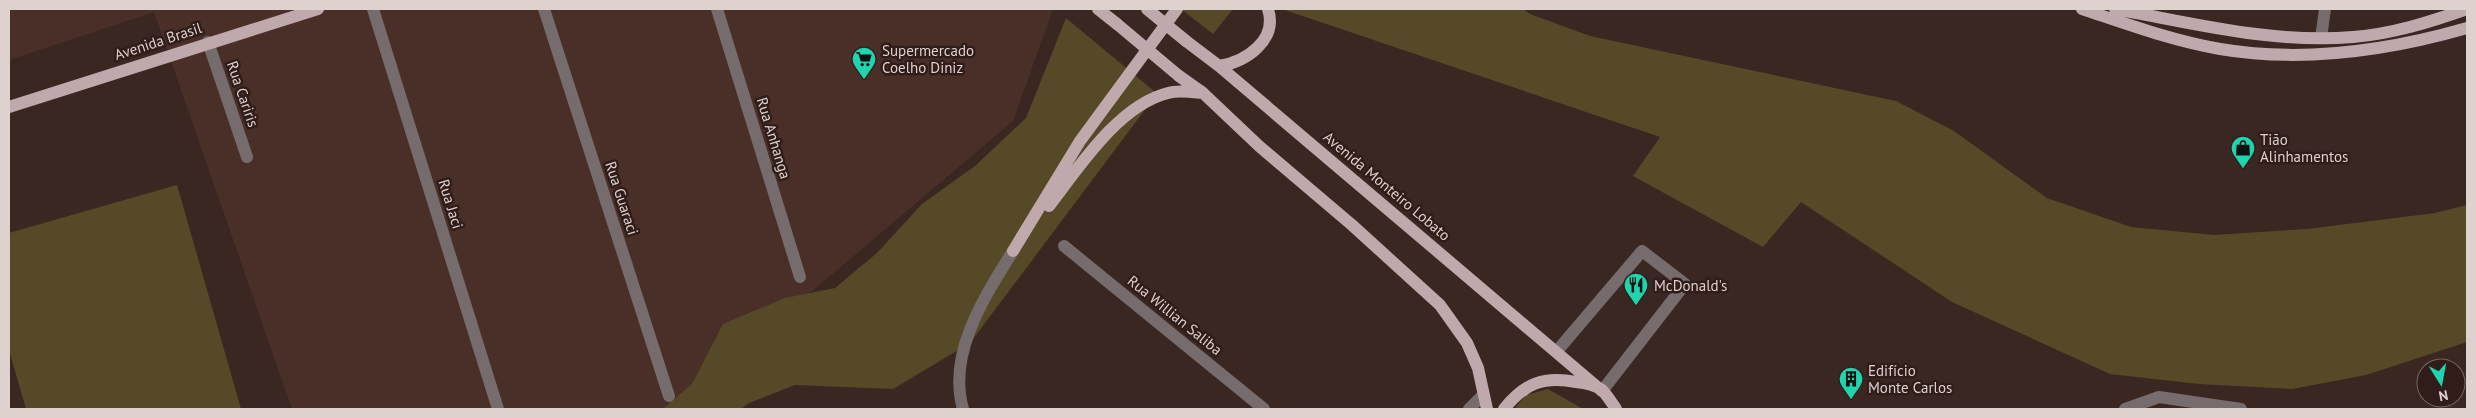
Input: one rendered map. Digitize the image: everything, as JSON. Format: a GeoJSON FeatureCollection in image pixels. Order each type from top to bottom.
{"type":"FeatureCollection","features":[{"type":"Feature","properties":{"kind":"main road","name":"Avenida Brasil"},"geometry":{"type":"LineString","coordinates":[[9,107],[208,42],[318,9]]}},
{"type":"Feature","properties":{"kind":"main road"},"geometry":{"type":"LineString","coordinates":[[1098,9],[1179,76],[1203,93],[1259,146],[1359,231],[1440,305],[1467,343],[1478,368],[1487,409]]}},
{"type":"Feature","properties":{"kind":"main road","name":"Avenida Monteiro Lobato"},"geometry":{"type":"LineString","coordinates":[[1147,9],[1219,66],[1557,351],[1602,391],[1616,408]]}},
{"type":"Feature","properties":{"kind":"main road"},"geometry":{"type":"LineString","coordinates":[[1013,251],[1080,141],[1178,9]]}},
{"type":"Feature","properties":{"kind":"main road"},"geometry":{"type":"LineString","coordinates":[[1219,66],[1236,64],[1262,43],[1269,31],[1268,9]]}},
{"type":"Feature","properties":{"kind":"main road"},"geometry":{"type":"LineString","coordinates":[[2082,9],[2177,40],[2221,49],[2275,53],[2341,54],[2384,48],[2467,28]]}},
{"type":"Feature","properties":{"kind":"main road"},"geometry":{"type":"LineString","coordinates":[[2115,9],[2260,35],[2321,38],[2384,33],[2417,26],[2467,9]]}},
{"type":"Feature","properties":{"kind":"main road"},"geometry":{"type":"LineString","coordinates":[[1013,251],[1103,139],[1130,112],[1145,101],[1167,93],[1178,91],[1203,93]]}},
{"type":"Feature","properties":{"kind":"main road"},"geometry":{"type":"LineString","coordinates":[[1504,409],[1515,395],[1534,384],[1555,378],[1588,384],[1602,391]]}},
{"type":"Feature","properties":{"kind":"street","name":"Rua Jaci"},"geometry":{"type":"LineString","coordinates":[[373,9],[498,409]]}},
{"type":"Feature","properties":{"kind":"street","name":"Rua Guaraci"},"geometry":{"type":"LineString","coordinates":[[544,9],[669,396]]}},
{"type":"Feature","properties":{"kind":"street","name":"Rua Anhanga"},"geometry":{"type":"LineString","coordinates":[[717,9],[800,277]]}},
{"type":"Feature","properties":{"kind":"street"},"geometry":{"type":"LineString","coordinates":[[2321,38],[2325,9]]}},
{"type":"Feature","properties":{"kind":"street","name":"Rua Cariris"},"geometry":{"type":"LineString","coordinates":[[208,42],[247,157]]}},
{"type":"Feature","properties":{"kind":"street","name":"Rua Willian Saliba"},"geometry":{"type":"LineString","coordinates":[[1064,246],[1264,409]]}},
{"type":"Feature","properties":{"kind":"street"},"geometry":{"type":"LineString","coordinates":[[963,409],[960,384],[965,340],[993,283],[1013,251]]}},
{"type":"Feature","properties":{"kind":"street"},"geometry":{"type":"LineString","coordinates":[[1557,351],[1642,251],[1685,284],[1602,391]]}},
{"type":"Feature","properties":{"kind":"street"},"geometry":{"type":"LineString","coordinates":[[1469,409],[1483,395]]}},
{"type":"Feature","properties":{"kind":"street"},"geometry":{"type":"LineString","coordinates":[[2124,409],[2159,397],[2241,409]]}},
{"type":"Feature","properties":{"kind":"shaded area"},"geometry":{"type":"Polygon","coordinates":[[[9,9],[1053,9],[1013,121],[673,409],[292,409],[154,12],[9,60],[9,9]]]}},
{"type":"Feature","properties":{"kind":"shaded area"},"geometry":{"type":"Polygon","coordinates":[[[1181,9],[1233,9],[1213,34],[1181,9]]]}},
{"type":"Feature","properties":{"kind":"shaded area"},"geometry":{"type":"Polygon","coordinates":[[[1282,9],[1523,9],[1530,14],[1590,36],[1896,101],[1954,131],[2047,198],[2131,227],[2214,235],[2307,229],[2435,213],[2467,205],[2467,342],[2366,375],[2292,389],[2199,384],[2110,374],[1952,302],[1801,202],[1763,247],[1633,176],[1660,137],[1282,9]]]}},
{"type":"Feature","properties":{"kind":"shaded area"},"geometry":{"type":"Polygon","coordinates":[[[1066,18],[1160,96],[1156,95],[970,343],[893,389],[795,385],[749,403],[741,409],[663,409],[692,384],[723,324],[785,298],[835,288],[877,253],[922,204],[975,166],[1026,118],[1066,18]]]}},
{"type":"Feature","properties":{"kind":"shaded area"},"geometry":{"type":"Polygon","coordinates":[[[177,185],[241,409],[26,409],[9,350],[9,233],[177,185]]]}},
{"type":"Feature","properties":{"kind":"shaded area"},"geometry":{"type":"Polygon","coordinates":[[[1548,389],[1583,409],[1514,409],[1526,395],[1548,389]]]}},
{"type":"Feature","properties":{"kind":"place","name":"Supermercado Coelho Diniz"},"geometry":{"type":"Point","coordinates":[864,80]}},
{"type":"Feature","properties":{"kind":"place","name":"Tião Alinhamentos"},"geometry":{"type":"Point","coordinates":[2243,169]}},
{"type":"Feature","properties":{"kind":"place","name":"McDonald's"},"geometry":{"type":"Point","coordinates":[1636,306]}},
{"type":"Feature","properties":{"kind":"place","name":"Edifício Monte Carlos"},"geometry":{"type":"Point","coordinates":[1851,400]}}]}
